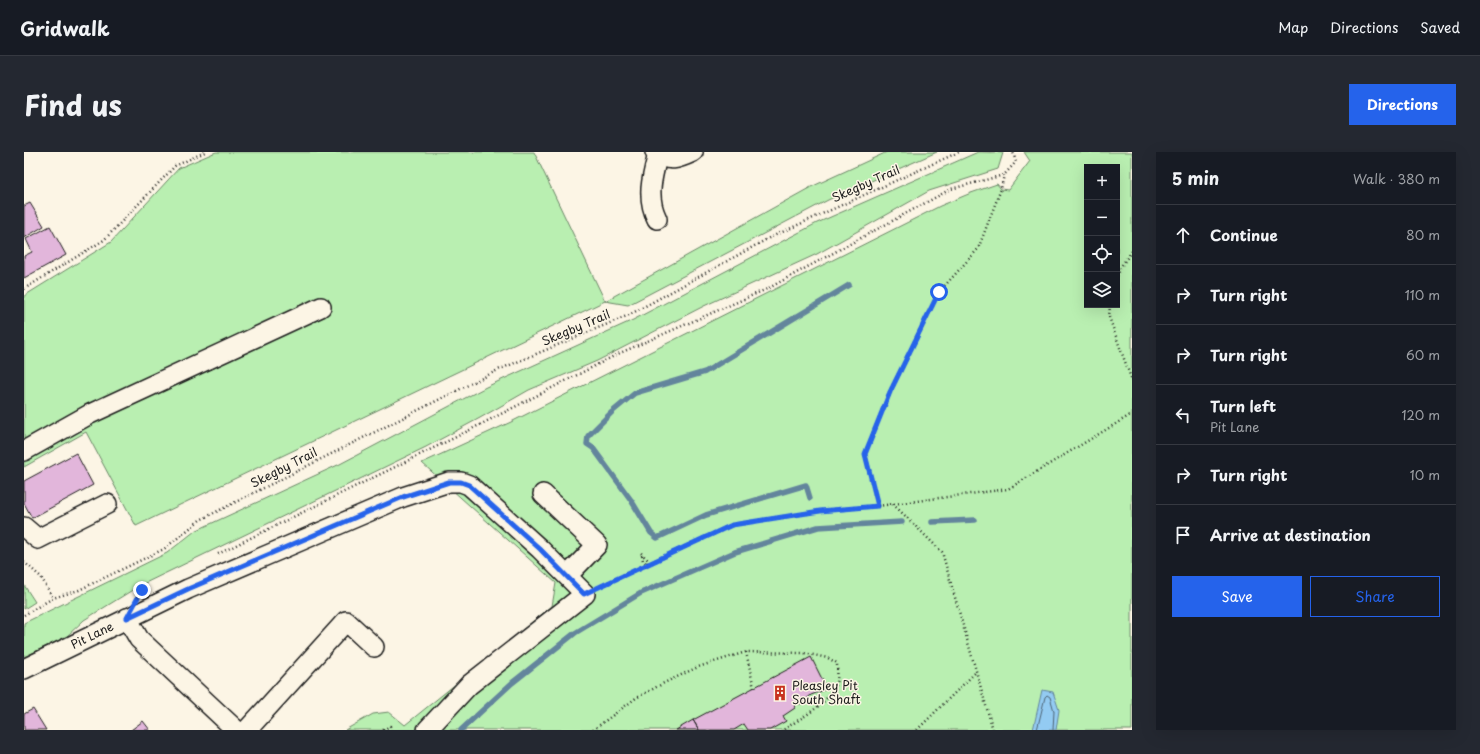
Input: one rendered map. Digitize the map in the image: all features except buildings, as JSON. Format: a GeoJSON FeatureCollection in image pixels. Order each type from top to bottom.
{"type":"FeatureCollection","features":[{"type":"Feature","properties":{"kind":"street"},"geometry":{"type":"LineString","coordinates":[[657,219],[652,210],[650,192],[656,153],[661,157],[678,160],[693,152]]}},
{"type":"Feature","properties":{"kind":"street"},"geometry":{"type":"LineString","coordinates":[[24,451],[90,414],[321,307]]}},
{"type":"Feature","properties":{"kind":"street","name":"Pit Lane"},"geometry":{"type":"LineString","coordinates":[[24,669],[188,589],[403,497],[449,482],[461,482],[469,485],[568,575]]}},
{"type":"Feature","properties":{"kind":"street"},"geometry":{"type":"LineString","coordinates":[[427,730],[469,685],[584,594],[568,575],[598,545],[543,494]]}},
{"type":"Feature","properties":{"kind":"street"},"geometry":{"type":"LineString","coordinates":[[24,527],[38,539],[107,504]]}},
{"type":"Feature","properties":{"kind":"street"},"geometry":{"type":"LineString","coordinates":[[127,618],[139,639],[236,730]]}},
{"type":"Feature","properties":{"kind":"street"},"geometry":{"type":"LineString","coordinates":[[247,730],[346,621],[374,647]]}},
{"type":"Feature","properties":{"kind":"path"},"geometry":{"type":"LineString","coordinates":[[24,289],[104,240],[175,166],[205,152]]}},
{"type":"Feature","properties":{"kind":"path","name":"Skegby Trail"},"geometry":{"type":"LineString","coordinates":[[53,598],[79,590],[164,549],[200,520],[498,370],[628,316],[769,238],[960,152]]}},
{"type":"Feature","properties":{"kind":"path"},"geometry":{"type":"LineString","coordinates":[[878,506],[865,454],[890,392],[939,292],[978,248],[1001,189],[1004,175],[1016,162],[1013,152]]}},
{"type":"Feature","properties":{"kind":"path"},"geometry":{"type":"LineString","coordinates":[[212,557],[460,435],[620,352],[767,289],[951,189],[1004,175]]}},
{"type":"Feature","properties":{"kind":"path"},"geometry":{"type":"LineString","coordinates":[[1119,272],[1132,251]]}},
{"type":"Feature","properties":{"kind":"path"},"geometry":{"type":"LineString","coordinates":[[1110,308],[1109,318],[1132,381]]}},
{"type":"Feature","properties":{"kind":"path"},"geometry":{"type":"LineString","coordinates":[[584,594],[732,525],[820,511],[878,506],[1008,489],[1132,414]]}},
{"type":"Feature","properties":{"kind":"path"},"geometry":{"type":"LineString","coordinates":[[893,504],[942,552],[993,730]]}},
{"type":"Feature","properties":{"kind":"path"},"geometry":{"type":"LineString","coordinates":[[24,562],[41,577],[53,598],[24,615]]}},
{"type":"Feature","properties":{"kind":"path"},"geometry":{"type":"LineString","coordinates":[[746,652],[754,688]]}},
{"type":"Feature","properties":{"kind":"path"},"geometry":{"type":"LineString","coordinates":[[593,730],[636,698],[664,683],[698,667],[746,652],[804,653],[828,658],[837,663],[837,679],[828,696],[818,706],[784,730]]}},
{"type":"Feature","properties":{"kind":"path"},"geometry":{"type":"LineString","coordinates":[[917,730],[976,672]]}},
{"type":"Feature","properties":{"kind":"path"},"geometry":{"type":"LineString","coordinates":[[383,730],[390,726],[391,730]]}},
{"type":"Feature","properties":{"kind":"green space"},"geometry":{"type":"Polygon","coordinates":[[[216,152],[534,152],[605,301],[136,526],[86,432],[24,467],[24,296],[111,242],[179,168],[216,152]]]}},
{"type":"Feature","properties":{"kind":"green space"},"geometry":{"type":"Polygon","coordinates":[[[887,152],[937,152],[828,200],[628,305],[605,301],[811,187],[887,152]]]}},
{"type":"Feature","properties":{"kind":"green space"},"geometry":{"type":"Polygon","coordinates":[[[978,152],[1003,153],[998,169],[929,191],[817,254],[704,306],[597,361],[529,390],[426,447],[139,586],[84,620],[66,637],[24,657],[24,623],[167,553],[195,531],[340,464],[486,387],[633,320],[817,223],[978,152]]]}},
{"type":"Feature","properties":{"kind":"green space"},"geometry":{"type":"Polygon","coordinates":[[[1024,152],[1132,152],[1132,730],[345,730],[373,714],[389,712],[405,725],[552,606],[556,583],[422,463],[511,422],[940,206],[997,184],[1001,189],[1008,190],[1030,161],[1024,152]]]}},
{"type":"Feature","properties":{"kind":"green space"},"geometry":{"type":"Polygon","coordinates":[[[24,585],[35,602],[24,609],[24,585]]]}},
{"type":"Feature","properties":{"kind":"water"},"geometry":{"type":"Polygon","coordinates":[[[1042,690],[1053,692],[1059,710],[1056,730],[1033,730],[1042,690]]]}},
{"type":"Feature","properties":{"kind":"waterway"},"geometry":{"type":"LineString","coordinates":[[810,498],[806,485],[706,515],[657,538],[651,533],[631,500],[593,448],[587,444],[588,436],[612,412],[635,393],[705,372],[849,285]]}},
{"type":"Feature","properties":{"kind":"waterway"},"geometry":{"type":"LineString","coordinates":[[932,522],[975,520]]}},
{"type":"Feature","properties":{"kind":"waterway"},"geometry":{"type":"LineString","coordinates":[[461,730],[512,683],[575,633],[641,593],[735,552],[818,527],[902,522]]}},
{"type":"Feature","properties":{"kind":"place","name":"Pleasley Pit South Shaft"},"geometry":{"type":"Point","coordinates":[780,693]}},
{"type":"Feature","properties":{"kind":"route"},"geometry":{"type":"LineString","coordinates":[[142,590],[127,618],[188,589],[403,497],[449,482],[461,482],[469,485],[540,549],[576,584],[584,594],[732,525],[820,511],[878,506],[865,454],[890,392],[939,292]]}}]}
